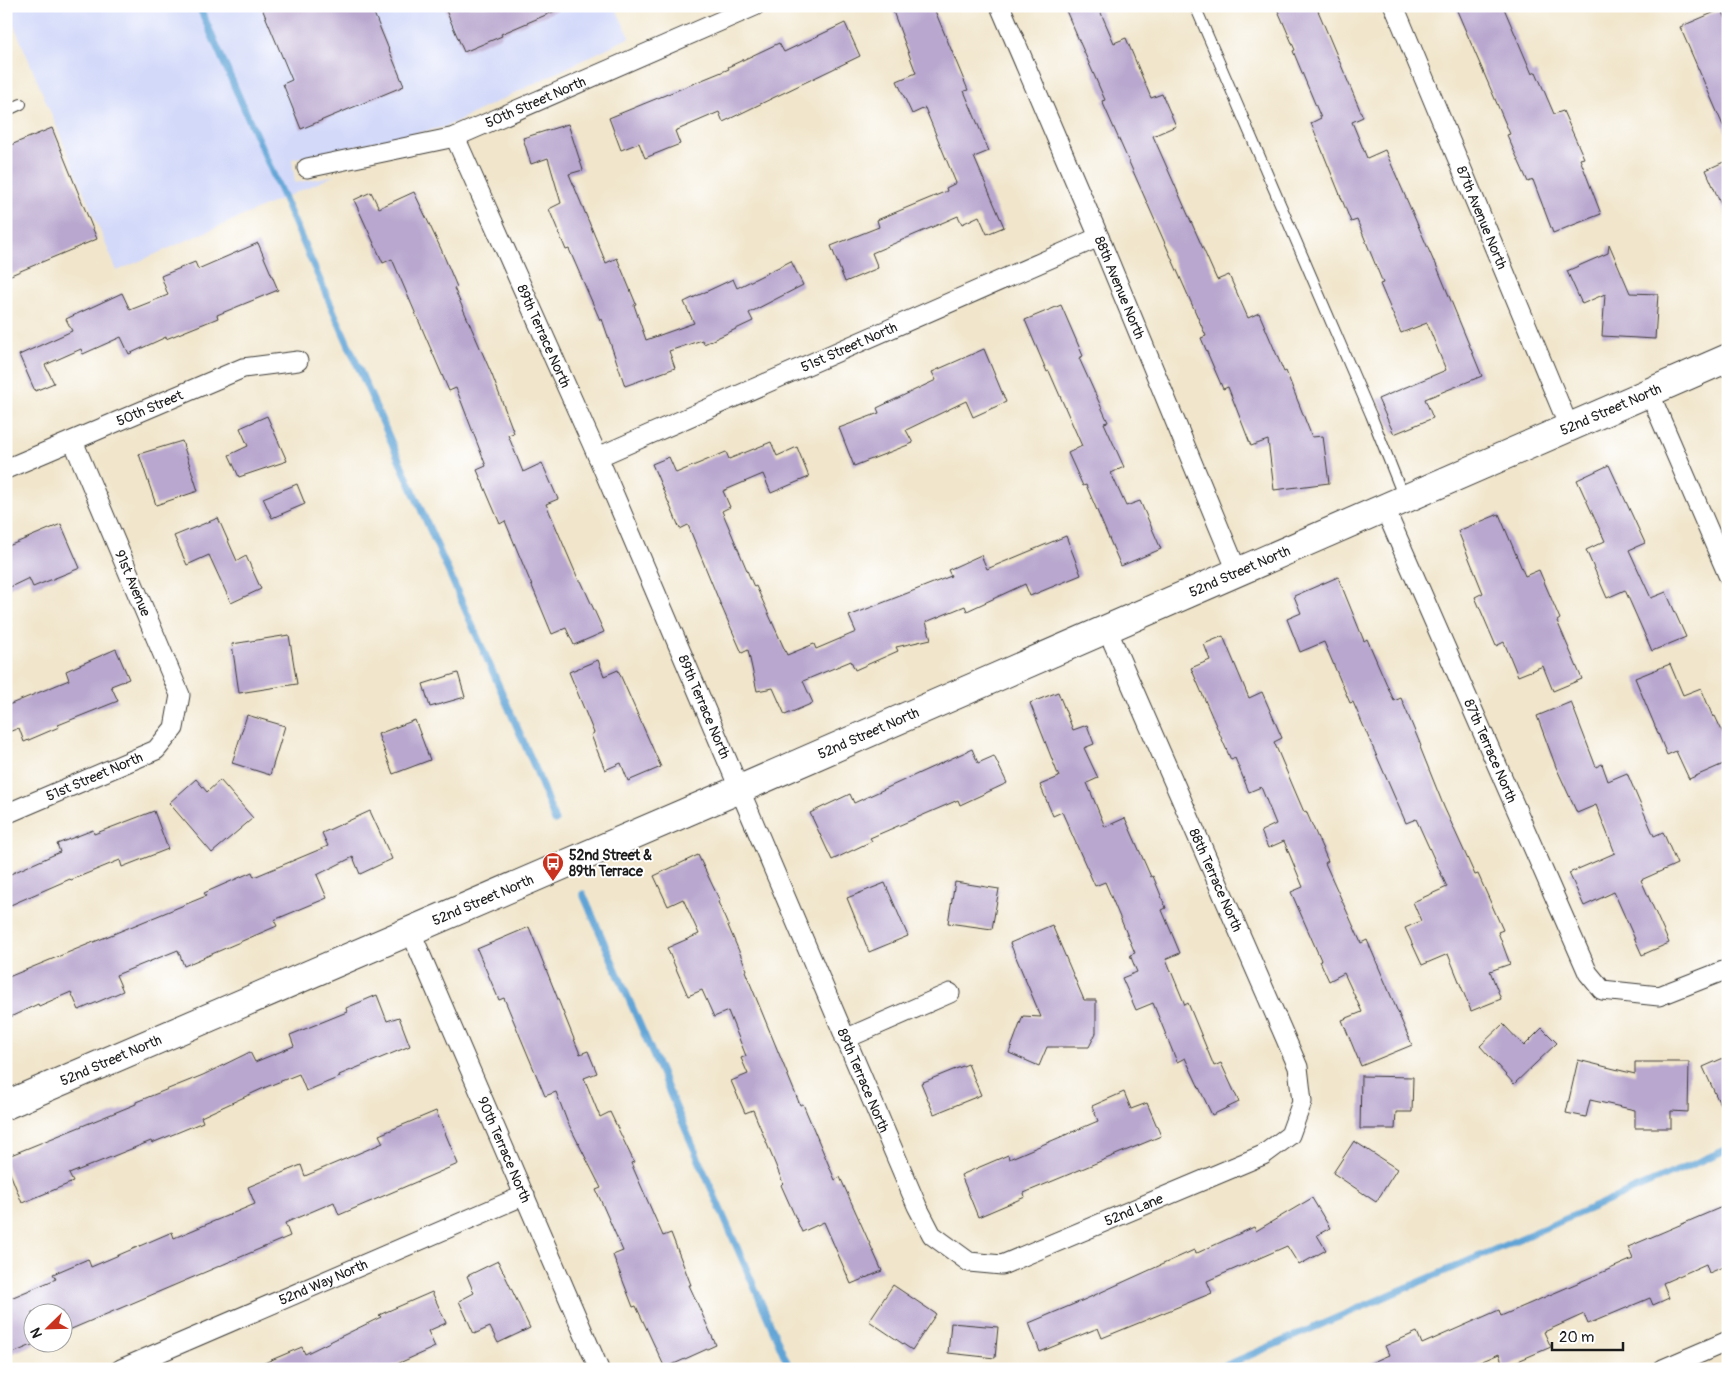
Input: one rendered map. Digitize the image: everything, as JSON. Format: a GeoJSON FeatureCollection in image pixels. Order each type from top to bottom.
{"type":"FeatureCollection","features":[{"type":"Feature","properties":{"kind":"street","name":"50th Street North"},"geometry":{"type":"LineString","coordinates":[[307,168],[455,137],[755,6]]}},
{"type":"Feature","properties":{"kind":"street","name":"88th Avenue North"},"geometry":{"type":"LineString","coordinates":[[1000,6],[1237,571]]}},
{"type":"Feature","properties":{"kind":"street","name":"87th Avenue North"},"geometry":{"type":"LineString","coordinates":[[1394,6],[1569,427]]}},
{"type":"Feature","properties":{"kind":"street","name":"89th Terrace North"},"geometry":{"type":"LineString","coordinates":[[455,137],[598,457],[917,1206],[932,1235],[969,1262]]}},
{"type":"Feature","properties":{"kind":"street","name":"51st Street North"},"geometry":{"type":"LineString","coordinates":[[598,457],[1098,238]]}},
{"type":"Feature","properties":{"kind":"street","name":"52nd Street North"},"geometry":{"type":"LineString","coordinates":[[6,1105],[740,789],[1728,358]]}},
{"type":"Feature","properties":{"kind":"street","name":"50th Street"},"geometry":{"type":"LineString","coordinates":[[7,466],[73,441],[243,368],[298,361]]}},
{"type":"Feature","properties":{"kind":"street"},"geometry":{"type":"LineString","coordinates":[[1649,392],[1728,575]]}},
{"type":"Feature","properties":{"kind":"street","name":"91st Avenue"},"geometry":{"type":"LineString","coordinates":[[73,441],[180,695],[174,728]]}},
{"type":"Feature","properties":{"kind":"street","name":"87th Terrace North"},"geometry":{"type":"LineString","coordinates":[[1394,503],[1588,973],[1602,990],[1659,996],[1728,969]]}},
{"type":"Feature","properties":{"kind":"street","name":"88th Terrace North"},"geometry":{"type":"LineString","coordinates":[[1107,629],[1298,1067],[1302,1102],[1290,1135]]}},
{"type":"Feature","properties":{"kind":"street","name":"51st Street North"},"geometry":{"type":"LineString","coordinates":[[6,814],[156,750],[174,728]]}},
{"type":"Feature","properties":{"kind":"street","name":"90th Terrace North"},"geometry":{"type":"LineString","coordinates":[[410,930],[599,1369]]}},
{"type":"Feature","properties":{"kind":"street"},"geometry":{"type":"LineString","coordinates":[[845,1039],[950,993]]}},
{"type":"Feature","properties":{"kind":"street","name":"52nd Lane"},"geometry":{"type":"LineString","coordinates":[[969,1262],[1002,1265],[1263,1155],[1290,1135]]}},
{"type":"Feature","properties":{"kind":"street","name":"52nd Way North"},"geometry":{"type":"LineString","coordinates":[[121,1369],[525,1195]]}},
{"type":"Feature","properties":{"kind":"street"},"geometry":{"type":"LineString","coordinates":[[1662,1369],[1728,1341]]}},
{"type":"Feature","properties":{"kind":"lane"},"geometry":{"type":"LineString","coordinates":[[1195,6],[1371,415],[1394,503]]}},
{"type":"Feature","properties":{"kind":"lane"},"geometry":{"type":"LineString","coordinates":[[6,111],[21,104]]}},
{"type":"Feature","properties":{"kind":"shaded area"},"geometry":{"type":"Polygon","coordinates":[[[6,6],[614,6],[630,37],[445,127],[292,159],[295,183],[336,175],[117,271],[6,6]]]}},
{"type":"Feature","properties":{"kind":"building"},"geometry":{"type":"Polygon","coordinates":[[[261,6],[371,6],[404,86],[301,129],[283,84],[292,80],[261,6]]]}},
{"type":"Feature","properties":{"kind":"building"},"geometry":{"type":"Polygon","coordinates":[[[444,6],[567,6],[464,52],[444,6]]]}},
{"type":"Feature","properties":{"kind":"building"},"geometry":{"type":"Polygon","coordinates":[[[891,6],[933,6],[968,90],[964,91],[989,151],[974,157],[1004,227],[987,234],[979,216],[962,224],[958,216],[872,253],[878,268],[845,282],[831,246],[879,227],[877,220],[947,191],[946,188],[956,183],[925,108],[912,114],[897,81],[916,73],[891,6]]]}},
{"type":"Feature","properties":{"kind":"building"},"geometry":{"type":"Polygon","coordinates":[[[1064,6],[1098,6],[1114,43],[1126,38],[1151,98],[1162,94],[1176,126],[1153,136],[1217,280],[1229,275],[1248,318],[1259,313],[1284,372],[1286,371],[1312,437],[1323,436],[1329,483],[1274,490],[1268,440],[1251,446],[1228,387],[1223,389],[1201,338],[1206,336],[1102,101],[1105,100],[1064,6]]]}},
{"type":"Feature","properties":{"kind":"building"},"geometry":{"type":"Polygon","coordinates":[[[1276,6],[1316,6],[1363,117],[1352,122],[1367,158],[1385,150],[1435,262],[1482,376],[1425,399],[1433,418],[1394,434],[1378,399],[1446,370],[1427,323],[1401,333],[1380,284],[1383,283],[1357,220],[1351,222],[1311,123],[1321,118],[1276,6]]]}},
{"type":"Feature","properties":{"kind":"building"},"geometry":{"type":"Polygon","coordinates":[[[1455,6],[1503,6],[1532,74],[1536,72],[1554,114],[1563,111],[1584,158],[1580,159],[1601,214],[1553,233],[1533,180],[1528,182],[1507,135],[1510,134],[1455,6]]]}},
{"type":"Feature","properties":{"kind":"building"},"geometry":{"type":"Polygon","coordinates":[[[1722,9],[1728,24],[1728,137],[1680,27],[1722,9]]]}},
{"type":"Feature","properties":{"kind":"building"},"geometry":{"type":"Polygon","coordinates":[[[845,23],[860,56],[723,122],[719,112],[675,131],[680,144],[645,158],[639,143],[621,150],[609,118],[729,69],[728,67],[779,43],[784,52],[845,23]]]}},
{"type":"Feature","properties":{"kind":"building"},"geometry":{"type":"Polygon","coordinates":[[[568,124],[583,170],[569,174],[606,263],[617,258],[636,304],[634,305],[646,340],[694,323],[684,302],[733,279],[737,288],[791,261],[803,285],[749,313],[753,321],[704,344],[702,340],[669,351],[675,368],[625,386],[602,319],[600,320],[569,249],[566,250],[549,209],[561,203],[548,158],[531,164],[523,138],[568,124]]]}},
{"type":"Feature","properties":{"kind":"building"},"geometry":{"type":"Polygon","coordinates":[[[52,128],[97,239],[6,277],[6,147],[52,128]]]}},
{"type":"Feature","properties":{"kind":"building"},"geometry":{"type":"Polygon","coordinates":[[[1728,160],[1728,221],[1706,170],[1728,160]]]}},
{"type":"Feature","properties":{"kind":"building"},"geometry":{"type":"Polygon","coordinates":[[[371,192],[379,208],[414,192],[441,249],[457,287],[454,288],[492,375],[514,433],[508,435],[523,472],[542,463],[558,499],[546,504],[579,581],[581,581],[604,632],[574,645],[566,628],[552,634],[505,521],[500,524],[477,470],[486,466],[456,388],[449,391],[392,259],[383,263],[354,200],[371,192]]]}},
{"type":"Feature","properties":{"kind":"building"},"geometry":{"type":"Polygon","coordinates":[[[258,243],[278,290],[217,315],[218,318],[166,339],[166,337],[129,354],[121,337],[83,354],[81,349],[45,365],[54,383],[35,391],[19,355],[72,331],[66,319],[122,293],[130,310],[168,295],[161,276],[195,262],[198,269],[258,243]]]}},
{"type":"Feature","properties":{"kind":"building"},"geometry":{"type":"Polygon","coordinates":[[[1609,244],[1630,293],[1658,294],[1655,339],[1602,336],[1605,294],[1582,304],[1567,271],[1608,253],[1609,244]]]}},
{"type":"Feature","properties":{"kind":"building"},"geometry":{"type":"Polygon","coordinates":[[[1061,305],[1083,356],[1079,358],[1108,422],[1104,423],[1124,467],[1111,473],[1126,506],[1140,501],[1161,549],[1121,566],[1086,485],[1083,486],[1068,453],[1082,446],[1025,320],[1061,305]]]}},
{"type":"Feature","properties":{"kind":"building"},"geometry":{"type":"Polygon","coordinates":[[[984,349],[1006,402],[973,417],[966,401],[906,430],[913,443],[854,466],[839,428],[879,413],[877,408],[936,380],[932,372],[984,349]]]}},
{"type":"Feature","properties":{"kind":"building"},"geometry":{"type":"Polygon","coordinates":[[[267,416],[287,461],[239,477],[229,455],[248,446],[240,428],[267,416]]]}},
{"type":"Feature","properties":{"kind":"building"},"geometry":{"type":"Polygon","coordinates":[[[182,441],[198,491],[156,505],[139,454],[182,441]]]}},
{"type":"Feature","properties":{"kind":"building"},"geometry":{"type":"Polygon","coordinates":[[[771,442],[777,456],[797,447],[809,477],[771,493],[763,474],[723,491],[730,507],[722,511],[754,587],[756,586],[787,655],[814,644],[816,649],[856,632],[849,616],[951,576],[948,570],[981,555],[987,569],[1066,536],[1081,575],[1030,596],[1025,584],[967,611],[965,606],[926,622],[931,639],[896,647],[898,651],[855,670],[851,661],[803,681],[813,703],[785,715],[773,688],[757,691],[748,650],[742,653],[688,525],[680,529],[652,464],[669,457],[676,473],[726,452],[729,459],[771,442]]]}},
{"type":"Feature","properties":{"kind":"building"},"geometry":{"type":"Polygon","coordinates":[[[1609,465],[1645,543],[1629,550],[1651,598],[1666,592],[1686,637],[1652,651],[1625,590],[1607,598],[1586,550],[1605,541],[1577,480],[1609,465]]]}},
{"type":"Feature","properties":{"kind":"building"},"geometry":{"type":"Polygon","coordinates":[[[297,484],[305,504],[272,518],[263,498],[297,484]]]}},
{"type":"Feature","properties":{"kind":"building"},"geometry":{"type":"Polygon","coordinates":[[[1499,514],[1525,576],[1539,570],[1560,619],[1557,621],[1582,679],[1553,691],[1543,666],[1518,676],[1504,642],[1496,646],[1475,597],[1483,593],[1458,531],[1499,514]]]}},
{"type":"Feature","properties":{"kind":"building"},"geometry":{"type":"Polygon","coordinates":[[[218,518],[237,561],[246,556],[261,589],[231,603],[209,555],[187,565],[174,536],[218,518]]]}},
{"type":"Feature","properties":{"kind":"building"},"geometry":{"type":"Polygon","coordinates":[[[61,524],[80,568],[33,587],[29,578],[6,589],[6,547],[61,524]]]}},
{"type":"Feature","properties":{"kind":"building"},"geometry":{"type":"Polygon","coordinates":[[[1338,577],[1364,641],[1367,639],[1394,701],[1401,698],[1444,807],[1475,875],[1478,874],[1503,930],[1498,932],[1510,964],[1490,971],[1501,999],[1471,1011],[1448,954],[1422,965],[1405,928],[1421,921],[1413,902],[1447,887],[1416,819],[1406,823],[1353,702],[1350,703],[1324,642],[1300,652],[1287,619],[1301,613],[1294,596],[1338,577]]]}},
{"type":"Feature","properties":{"kind":"building"},"geometry":{"type":"Polygon","coordinates":[[[289,635],[297,684],[239,693],[232,644],[289,635]]]}},
{"type":"Feature","properties":{"kind":"building"},"geometry":{"type":"Polygon","coordinates":[[[1223,636],[1249,698],[1262,692],[1282,738],[1274,742],[1304,812],[1306,811],[1328,861],[1325,863],[1361,943],[1367,940],[1412,1045],[1361,1066],[1342,1020],[1362,1012],[1344,973],[1329,981],[1291,892],[1303,887],[1284,841],[1268,848],[1261,831],[1276,824],[1261,787],[1249,792],[1235,758],[1231,760],[1191,668],[1210,660],[1204,644],[1223,636]]]}},
{"type":"Feature","properties":{"kind":"building"},"geometry":{"type":"Polygon","coordinates":[[[116,649],[129,679],[111,686],[118,701],[58,725],[59,727],[24,742],[19,728],[6,733],[6,706],[69,680],[66,671],[116,649]]]}},
{"type":"Feature","properties":{"kind":"building"},"geometry":{"type":"Polygon","coordinates":[[[598,660],[604,676],[618,670],[661,767],[628,781],[621,763],[605,770],[591,735],[594,733],[569,672],[598,660]]]}},
{"type":"Feature","properties":{"kind":"building"},"geometry":{"type":"Polygon","coordinates":[[[1670,664],[1683,695],[1701,688],[1713,717],[1715,716],[1728,744],[1728,762],[1689,779],[1676,751],[1667,755],[1635,678],[1670,664]]]}},
{"type":"Feature","properties":{"kind":"building"},"geometry":{"type":"Polygon","coordinates":[[[458,673],[465,697],[430,707],[423,684],[458,673]]]}},
{"type":"Feature","properties":{"kind":"building"},"geometry":{"type":"Polygon","coordinates":[[[1058,692],[1073,730],[1087,725],[1094,744],[1084,748],[1098,778],[1087,783],[1105,827],[1125,818],[1151,877],[1153,876],[1166,908],[1162,910],[1180,953],[1166,959],[1185,1005],[1188,1003],[1214,1066],[1221,1063],[1239,1102],[1212,1115],[1185,1058],[1177,1062],[1153,1003],[1136,1010],[1122,978],[1137,972],[1130,955],[1135,953],[1105,882],[1095,886],[1062,812],[1053,816],[1040,785],[1059,777],[1030,703],[1058,692]]]}},
{"type":"Feature","properties":{"kind":"building"},"geometry":{"type":"Polygon","coordinates":[[[1571,702],[1596,767],[1602,764],[1608,781],[1627,773],[1654,836],[1663,832],[1677,864],[1641,880],[1669,943],[1642,955],[1614,892],[1584,906],[1569,873],[1615,853],[1596,805],[1577,813],[1556,767],[1537,716],[1571,702]]]}},
{"type":"Feature","properties":{"kind":"building"},"geometry":{"type":"Polygon","coordinates":[[[247,715],[285,726],[270,775],[232,763],[247,715]]]}},
{"type":"Feature","properties":{"kind":"building"},"geometry":{"type":"Polygon","coordinates":[[[415,720],[430,760],[393,774],[378,734],[415,720]]]}},
{"type":"Feature","properties":{"kind":"building"},"geometry":{"type":"Polygon","coordinates":[[[972,749],[978,763],[994,756],[1007,783],[960,805],[958,800],[870,838],[872,841],[832,860],[810,813],[850,794],[854,803],[972,749]]]}},
{"type":"Feature","properties":{"kind":"building"},"geometry":{"type":"Polygon","coordinates":[[[196,779],[207,792],[220,780],[253,818],[212,853],[169,803],[196,779]]]}},
{"type":"Feature","properties":{"kind":"building"},"geometry":{"type":"Polygon","coordinates":[[[154,811],[168,849],[122,867],[120,860],[6,907],[6,876],[60,852],[57,844],[93,830],[94,834],[154,811]]]}},
{"type":"Feature","properties":{"kind":"building"},"geometry":{"type":"Polygon","coordinates":[[[370,811],[392,859],[360,874],[353,857],[317,875],[327,898],[274,920],[277,926],[184,966],[178,950],[116,975],[123,991],[79,1010],[71,992],[39,1006],[38,1004],[6,1019],[6,978],[206,896],[204,893],[252,872],[254,877],[328,846],[322,833],[370,811]]]}},
{"type":"Feature","properties":{"kind":"building"},"geometry":{"type":"Polygon","coordinates":[[[698,855],[720,901],[718,902],[747,970],[745,971],[800,1105],[803,1104],[835,1180],[840,1177],[882,1271],[851,1284],[824,1222],[802,1232],[781,1185],[783,1183],[753,1110],[745,1113],[731,1081],[748,1074],[741,1058],[746,1056],[728,1011],[714,1017],[702,990],[688,996],[667,948],[699,934],[683,899],[668,906],[654,876],[698,855]]]}},
{"type":"Feature","properties":{"kind":"building"},"geometry":{"type":"Polygon","coordinates":[[[955,882],[999,889],[992,929],[948,923],[955,882]]]}},
{"type":"Feature","properties":{"kind":"building"},"geometry":{"type":"Polygon","coordinates":[[[885,883],[908,936],[869,952],[847,898],[885,883]]]}},
{"type":"Feature","properties":{"kind":"building"},"geometry":{"type":"Polygon","coordinates":[[[1052,925],[1084,1000],[1096,1000],[1096,1033],[1089,1047],[1047,1047],[1039,1066],[1009,1053],[1023,1016],[1041,1017],[1010,943],[1052,925]]]}},
{"type":"Feature","properties":{"kind":"building"},"geometry":{"type":"Polygon","coordinates":[[[529,927],[580,1054],[588,1051],[597,1073],[584,1078],[600,1117],[610,1112],[634,1162],[631,1163],[663,1236],[671,1233],[691,1285],[689,1285],[716,1345],[665,1368],[636,1306],[633,1307],[613,1255],[623,1251],[596,1190],[601,1188],[567,1121],[556,1092],[545,1096],[504,998],[499,1000],[477,949],[529,927]]]}},
{"type":"Feature","properties":{"kind":"building"},"geometry":{"type":"Polygon","coordinates":[[[377,995],[387,1021],[399,1017],[410,1046],[339,1075],[340,1077],[306,1091],[299,1074],[266,1087],[201,1117],[203,1122],[69,1174],[73,1182],[22,1203],[6,1163],[6,1157],[136,1104],[136,1102],[203,1075],[250,1052],[255,1062],[294,1046],[290,1035],[347,1012],[346,1008],[377,995]]]}},
{"type":"Feature","properties":{"kind":"building"},"geometry":{"type":"Polygon","coordinates":[[[1503,1024],[1524,1046],[1542,1028],[1557,1043],[1514,1084],[1480,1046],[1503,1024]]]}},
{"type":"Feature","properties":{"kind":"building"},"geometry":{"type":"Polygon","coordinates":[[[1728,1056],[1728,1122],[1703,1067],[1728,1056]]]}},
{"type":"Feature","properties":{"kind":"building"},"geometry":{"type":"Polygon","coordinates":[[[1578,1060],[1635,1074],[1635,1062],[1689,1062],[1688,1112],[1671,1111],[1671,1128],[1635,1128],[1635,1110],[1590,1100],[1586,1117],[1566,1113],[1578,1060]]]}},
{"type":"Feature","properties":{"kind":"building"},"geometry":{"type":"Polygon","coordinates":[[[968,1064],[981,1095],[934,1114],[921,1083],[968,1064]]]}},
{"type":"Feature","properties":{"kind":"building"},"geometry":{"type":"Polygon","coordinates":[[[1361,1076],[1413,1077],[1412,1112],[1396,1112],[1395,1129],[1360,1129],[1361,1076]]]}},
{"type":"Feature","properties":{"kind":"building"},"geometry":{"type":"Polygon","coordinates":[[[1124,1092],[1131,1109],[1147,1103],[1161,1136],[1024,1193],[1025,1197],[978,1217],[961,1175],[1008,1155],[1009,1159],[1098,1121],[1092,1106],[1124,1092]]]}},
{"type":"Feature","properties":{"kind":"building"},"geometry":{"type":"Polygon","coordinates":[[[436,1111],[458,1164],[339,1215],[334,1202],[285,1223],[290,1236],[72,1329],[72,1302],[22,1302],[22,1349],[6,1356],[6,1300],[56,1279],[53,1274],[88,1259],[91,1267],[172,1232],[174,1238],[255,1204],[248,1187],[301,1165],[305,1176],[383,1143],[379,1135],[436,1111]]]}},
{"type":"Feature","properties":{"kind":"building"},"geometry":{"type":"Polygon","coordinates":[[[1354,1141],[1397,1169],[1376,1202],[1333,1173],[1354,1141]]]}},
{"type":"Feature","properties":{"kind":"building"},"geometry":{"type":"Polygon","coordinates":[[[1312,1198],[1330,1228],[1317,1235],[1326,1250],[1299,1265],[1287,1246],[1207,1281],[1212,1293],[1102,1338],[1098,1328],[1040,1352],[1029,1323],[1194,1250],[1195,1254],[1254,1227],[1256,1231],[1312,1198]]]}},
{"type":"Feature","properties":{"kind":"building"},"geometry":{"type":"Polygon","coordinates":[[[1722,1207],[1728,1221],[1728,1265],[1709,1273],[1706,1264],[1663,1283],[1669,1298],[1653,1305],[1650,1298],[1588,1324],[1584,1314],[1544,1332],[1551,1347],[1504,1367],[1499,1354],[1464,1369],[1357,1369],[1389,1355],[1385,1346],[1417,1332],[1422,1344],[1499,1310],[1501,1316],[1633,1259],[1628,1247],[1722,1207]]]}},
{"type":"Feature","properties":{"kind":"building"},"geometry":{"type":"Polygon","coordinates":[[[498,1261],[530,1328],[498,1343],[490,1327],[474,1334],[459,1301],[474,1293],[467,1276],[498,1261]]]}},
{"type":"Feature","properties":{"kind":"building"},"geometry":{"type":"Polygon","coordinates":[[[893,1285],[936,1314],[912,1350],[869,1321],[893,1285]]]}},
{"type":"Feature","properties":{"kind":"building"},"geometry":{"type":"Polygon","coordinates":[[[432,1292],[446,1323],[428,1331],[435,1347],[386,1369],[250,1369],[302,1347],[305,1354],[381,1317],[379,1315],[432,1292]]]}},
{"type":"Feature","properties":{"kind":"building"},"geometry":{"type":"Polygon","coordinates":[[[951,1323],[998,1327],[995,1358],[948,1353],[951,1323]]]}},
{"type":"Feature","properties":{"kind":"waterway"},"geometry":{"type":"LineString","coordinates":[[199,6],[536,770],[555,821]]}},
{"type":"Feature","properties":{"kind":"waterway"},"geometry":{"type":"LineString","coordinates":[[583,894],[790,1369]]}},
{"type":"Feature","properties":{"kind":"waterway"},"geometry":{"type":"LineString","coordinates":[[1218,1369],[1728,1149]]}},
{"type":"Feature","properties":{"kind":"place","name":"52nd Street & 89th Terrace"},"geometry":{"type":"Point","coordinates":[553,882]}}]}
